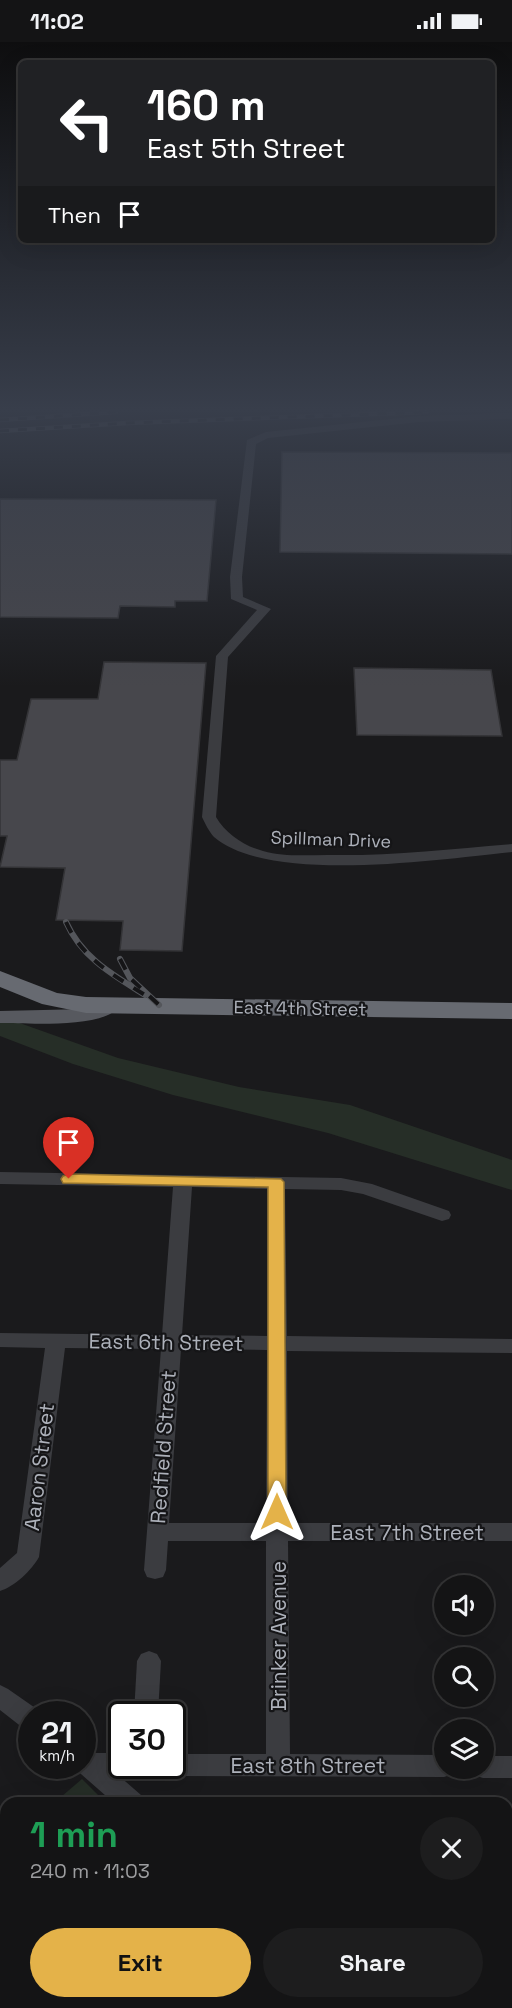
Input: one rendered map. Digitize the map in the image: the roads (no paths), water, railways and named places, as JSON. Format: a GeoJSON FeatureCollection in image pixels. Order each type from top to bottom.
{"type":"FeatureCollection","features":[{"type":"Feature","properties":{"kind":"highway"},"geometry":{"type":"LineString","coordinates":[[1,982],[46,1008],[99,1010]]}},
{"type":"Feature","properties":{"kind":"highway","name":"East 4th Street"},"geometry":{"type":"LineString","coordinates":[[99,1010],[144,1006],[210,1020],[512,1024]]}},
{"type":"Feature","properties":{"kind":"highway","name":"East 4th Street"},"geometry":{"type":"LineString","coordinates":[[99,1010],[176,1013],[512,1011]]}},
{"type":"Feature","properties":{"kind":"main road","name":"East 4th Street"},"geometry":{"type":"LineString","coordinates":[[5,1017],[99,1010]]}},
{"type":"Feature","properties":{"kind":"street","name":"Spillman Drive"},"geometry":{"type":"LineString","coordinates":[[245,504],[237,599],[265,609],[222,656],[209,817],[218,833],[257,854],[281,859],[383,860],[512,848]]}},
{"type":"Feature","properties":{"kind":"street"},"geometry":{"type":"LineString","coordinates":[[0,1178],[333,1183],[358,1186],[442,1215]]}},
{"type":"Feature","properties":{"kind":"street","name":"Redfield Street"},"geometry":{"type":"LineString","coordinates":[[155,1570],[183,1181]]}},
{"type":"Feature","properties":{"kind":"street","name":"Brinker Avenue"},"geometry":{"type":"LineString","coordinates":[[276,1182],[278,1765]]}},
{"type":"Feature","properties":{"kind":"street","name":"East 6th Street"},"geometry":{"type":"LineString","coordinates":[[0,1340],[512,1346]]}},
{"type":"Feature","properties":{"kind":"street","name":"Aaron Street"},"geometry":{"type":"LineString","coordinates":[[0,1582],[28,1557],[56,1341]]}},
{"type":"Feature","properties":{"kind":"street","name":"East 7th Street"},"geometry":{"type":"LineString","coordinates":[[158,1532],[512,1532]]}},
{"type":"Feature","properties":{"kind":"street"},"geometry":{"type":"LineString","coordinates":[[146,1701],[148,1662]]}},
{"type":"Feature","properties":{"kind":"street"},"geometry":{"type":"LineString","coordinates":[[0,1696],[18,1710]]}},
{"type":"Feature","properties":{"kind":"street","name":"East 8th Street"},"geometry":{"type":"LineString","coordinates":[[186,1765],[434,1766]]}},
{"type":"Feature","properties":{"kind":"street"},"geometry":{"type":"LineString","coordinates":[[494,1767],[512,1767]]}},
{"type":"Feature","properties":{"kind":"street"},"geometry":{"type":"LineString","coordinates":[[96,1771],[125,1797]]}},
{"type":"Feature","properties":{"kind":"railway"},"geometry":{"type":"LineString","coordinates":[[66,922],[90,956],[110,973],[145,995]]}},
{"type":"Feature","properties":{"kind":"railway"},"geometry":{"type":"LineString","coordinates":[[120,959],[130,978],[159,1005]]}}]}
